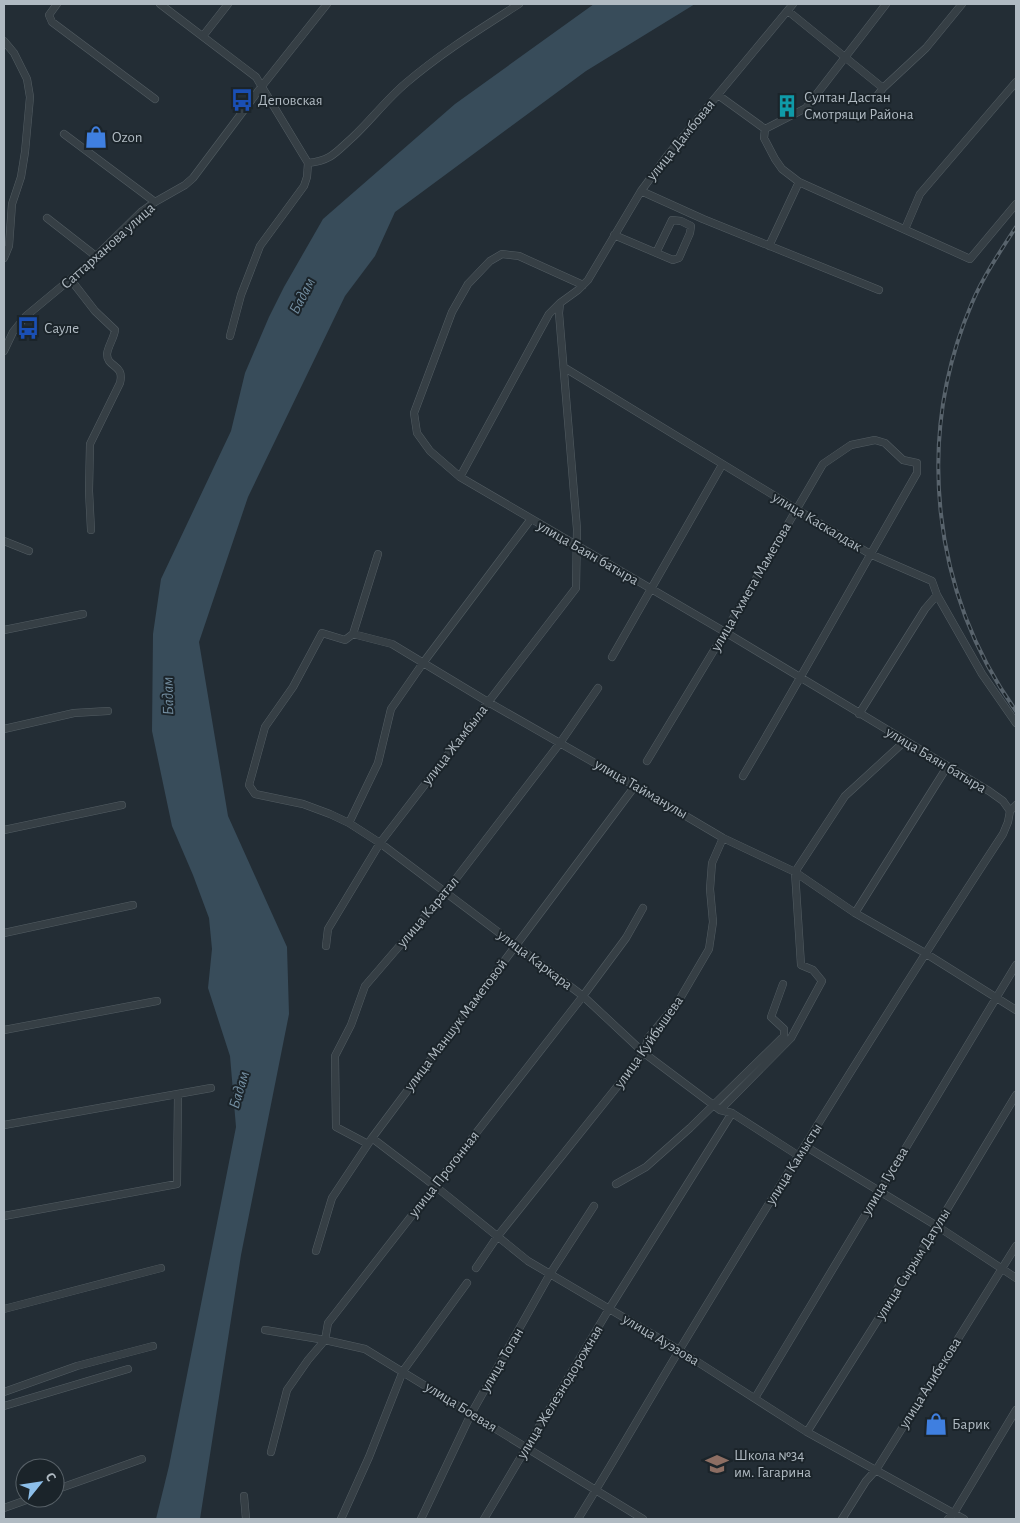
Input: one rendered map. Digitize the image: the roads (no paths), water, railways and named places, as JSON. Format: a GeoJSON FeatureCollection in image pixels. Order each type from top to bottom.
{"type":"FeatureCollection","features":[{"type":"Feature","properties":{"kind":"street"},"geometry":{"type":"LineString","coordinates":[[57,4],[49,15],[52,22],[154,99]]}},
{"type":"Feature","properties":{"kind":"street"},"geometry":{"type":"LineString","coordinates":[[160,4],[256,77],[308,163],[304,186],[260,246],[241,295],[230,336]]}},
{"type":"Feature","properties":{"kind":"street"},"geometry":{"type":"LineString","coordinates":[[203,36],[228,4]]}},
{"type":"Feature","properties":{"kind":"street","name":"Саттарханова улица"},"geometry":{"type":"LineString","coordinates":[[4,351],[19,324],[97,257],[122,229],[155,202],[176,191],[193,178],[327,4]]}},
{"type":"Feature","properties":{"kind":"street"},"geometry":{"type":"LineString","coordinates":[[308,163],[321,162],[332,156],[405,84],[448,50],[518,4]]}},
{"type":"Feature","properties":{"kind":"street","name":"улица Дамбовая"},"geometry":{"type":"LineString","coordinates":[[584,285],[641,191],[667,156],[793,4]]}},
{"type":"Feature","properties":{"kind":"street"},"geometry":{"type":"LineString","coordinates":[[765,129],[806,108],[886,4]]}},
{"type":"Feature","properties":{"kind":"street"},"geometry":{"type":"LineString","coordinates":[[877,96],[883,88],[926,48],[962,4]]}},
{"type":"Feature","properties":{"kind":"street"},"geometry":{"type":"LineString","coordinates":[[788,10],[883,88]]}},
{"type":"Feature","properties":{"kind":"street"},"geometry":{"type":"LineString","coordinates":[[4,41],[14,53],[27,79],[30,97],[25,152],[21,176],[12,204],[9,246],[4,258]]}},
{"type":"Feature","properties":{"kind":"street"},"geometry":{"type":"LineString","coordinates":[[905,230],[920,194],[1016,82]]}},
{"type":"Feature","properties":{"kind":"street"},"geometry":{"type":"LineString","coordinates":[[718,94],[765,129]]}},
{"type":"Feature","properties":{"kind":"street"},"geometry":{"type":"LineString","coordinates":[[765,129],[764,138],[775,159],[782,169],[799,182],[970,259],[1016,204]]}},
{"type":"Feature","properties":{"kind":"street"},"geometry":{"type":"LineString","coordinates":[[64,134],[155,202]]}},
{"type":"Feature","properties":{"kind":"street"},"geometry":{"type":"LineString","coordinates":[[769,246],[799,182]]}},
{"type":"Feature","properties":{"kind":"street"},"geometry":{"type":"LineString","coordinates":[[641,191],[769,246],[879,290]]}},
{"type":"Feature","properties":{"kind":"street"},"geometry":{"type":"LineString","coordinates":[[47,218],[97,257]]}},
{"type":"Feature","properties":{"kind":"street"},"geometry":{"type":"LineString","coordinates":[[614,235],[656,253],[673,260],[679,258],[690,233],[690,226],[672,220],[656,253]]}},
{"type":"Feature","properties":{"kind":"street","name":"улица Баян батыра"},"geometry":{"type":"LineString","coordinates":[[584,285],[519,256],[502,254],[490,261],[468,284],[452,312],[414,413],[417,434],[430,451],[460,477],[577,544],[1003,800],[1010,811]]}},
{"type":"Feature","properties":{"kind":"street"},"geometry":{"type":"LineString","coordinates":[[71,280],[95,311],[115,330],[107,353],[108,358],[122,375],[120,383],[90,444],[89,491],[91,530]]}},
{"type":"Feature","properties":{"kind":"street"},"geometry":{"type":"LineString","coordinates":[[460,477],[549,314],[584,285]]}},
{"type":"Feature","properties":{"kind":"street","name":"улица Жамбыла"},"geometry":{"type":"LineString","coordinates":[[326,946],[328,929],[380,843],[576,588],[577,529],[559,313],[560,303]]}},
{"type":"Feature","properties":{"kind":"street","name":"улица Каскалдак"},"geometry":{"type":"LineString","coordinates":[[565,368],[870,554],[932,581],[937,595],[982,674],[1016,722]]}},
{"type":"Feature","properties":{"kind":"street","name":"улица Ахмета Маметова"},"geometry":{"type":"LineString","coordinates":[[647,761],[823,464],[851,445],[875,440],[885,443],[903,460],[917,463],[917,473],[870,554]]}},
{"type":"Feature","properties":{"kind":"street"},"geometry":{"type":"LineString","coordinates":[[612,657],[722,465]]}},
{"type":"Feature","properties":{"kind":"street"},"geometry":{"type":"LineString","coordinates":[[350,823],[378,762],[391,709],[423,663],[531,519]]}},
{"type":"Feature","properties":{"kind":"street"},"geometry":{"type":"LineString","coordinates":[[4,541],[29,551]]}},
{"type":"Feature","properties":{"kind":"street"},"geometry":{"type":"LineString","coordinates":[[353,634],[378,554]]}},
{"type":"Feature","properties":{"kind":"street"},"geometry":{"type":"LineString","coordinates":[[743,776],[870,554]]}},
{"type":"Feature","properties":{"kind":"street"},"geometry":{"type":"LineString","coordinates":[[859,714],[925,609],[937,595]]}},
{"type":"Feature","properties":{"kind":"street"},"geometry":{"type":"LineString","coordinates":[[4,630],[83,614]]}},
{"type":"Feature","properties":{"kind":"street","name":"улица Тайманулы"},"geometry":{"type":"LineString","coordinates":[[255,794],[249,785],[265,727],[291,690],[322,633],[345,640],[353,634],[392,644],[723,838],[795,872],[855,913],[925,953],[1016,1010]]}},
{"type":"Feature","properties":{"kind":"street","name":"улица Каратал"},"geometry":{"type":"LineString","coordinates":[[370,1141],[336,1127],[335,1056],[351,1025],[366,986],[445,893],[560,743],[598,688]]}},
{"type":"Feature","properties":{"kind":"street"},"geometry":{"type":"LineString","coordinates":[[4,729],[74,713],[108,711]]}},
{"type":"Feature","properties":{"kind":"street"},"geometry":{"type":"LineString","coordinates":[[720,1110],[791,1038],[822,980],[813,970],[801,965],[795,872],[844,796],[905,741]]}},
{"type":"Feature","properties":{"kind":"street"},"geometry":{"type":"LineString","coordinates":[[855,913],[947,767]]}},
{"type":"Feature","properties":{"kind":"street","name":"улица Маншук Маметовой"},"geometry":{"type":"LineString","coordinates":[[316,1251],[332,1198],[370,1141],[635,786]]}},
{"type":"Feature","properties":{"kind":"street","name":"улица Каркара"},"geometry":{"type":"LineString","coordinates":[[255,794],[303,804],[350,823],[380,843],[583,996],[644,1053],[713,1105],[720,1110],[732,1113],[798,1156]]}},
{"type":"Feature","properties":{"kind":"street"},"geometry":{"type":"LineString","coordinates":[[4,830],[122,805]]}},
{"type":"Feature","properties":{"kind":"street"},"geometry":{"type":"LineString","coordinates":[[1010,811],[1016,805]]}},
{"type":"Feature","properties":{"kind":"street","name":"улица Камысты"},"geometry":{"type":"LineString","coordinates":[[578,1519],[798,1156],[925,953],[1003,834],[1010,811]]}},
{"type":"Feature","properties":{"kind":"street","name":"улица Куйбышева"},"geometry":{"type":"LineString","coordinates":[[476,1268],[498,1237],[644,1053],[648,1038],[678,1002],[709,949],[713,922],[710,889],[712,863],[723,838]]}},
{"type":"Feature","properties":{"kind":"street"},"geometry":{"type":"LineString","coordinates":[[4,933],[133,905]]}},
{"type":"Feature","properties":{"kind":"street","name":"улица Прогонная"},"geometry":{"type":"LineString","coordinates":[[271,1452],[287,1390],[324,1340],[328,1323],[583,996],[626,938],[643,908]]}},
{"type":"Feature","properties":{"kind":"street","name":"улица Гусева"},"geometry":{"type":"LineString","coordinates":[[755,1398],[998,998],[1016,965]]}},
{"type":"Feature","properties":{"kind":"street"},"geometry":{"type":"LineString","coordinates":[[616,1184],[646,1167],[690,1128],[784,1036],[784,1029],[771,1016],[783,984]]}},
{"type":"Feature","properties":{"kind":"street"},"geometry":{"type":"LineString","coordinates":[[4,1030],[157,1001]]}},
{"type":"Feature","properties":{"kind":"street"},"geometry":{"type":"LineString","coordinates":[[4,1125],[211,1088]]}},
{"type":"Feature","properties":{"kind":"street"},"geometry":{"type":"LineString","coordinates":[[4,1216],[177,1184],[178,1094]]}},
{"type":"Feature","properties":{"kind":"street","name":"улица Сырым Датулы"},"geometry":{"type":"LineString","coordinates":[[807,1432],[937,1226],[1016,1095]]}},
{"type":"Feature","properties":{"kind":"street","name":"улица Железнодорожная"},"geometry":{"type":"LineString","coordinates":[[484,1519],[609,1309],[732,1113]]}},
{"type":"Feature","properties":{"kind":"street","name":"улица Ауэзова"},"geometry":{"type":"LineString","coordinates":[[370,1141],[435,1186],[528,1261],[679,1350],[807,1432],[964,1519]]}},
{"type":"Feature","properties":{"kind":"street"},"geometry":{"type":"LineString","coordinates":[[805,1146],[937,1226],[1016,1278]]}},
{"type":"Feature","properties":{"kind":"street","name":"улица Тоган"},"geometry":{"type":"LineString","coordinates":[[421,1519],[471,1414],[550,1274],[594,1206]]}},
{"type":"Feature","properties":{"kind":"street","name":"улица Алибекова"},"geometry":{"type":"LineString","coordinates":[[842,1519],[866,1481],[876,1470],[1016,1246]]}},
{"type":"Feature","properties":{"kind":"street"},"geometry":{"type":"LineString","coordinates":[[4,1309],[161,1268]]}},
{"type":"Feature","properties":{"kind":"street"},"geometry":{"type":"LineString","coordinates":[[341,1519],[403,1371],[467,1283]]}},
{"type":"Feature","properties":{"kind":"street","name":"улица Боевая"},"geometry":{"type":"LineString","coordinates":[[265,1330],[365,1349],[644,1519]]}},
{"type":"Feature","properties":{"kind":"street"},"geometry":{"type":"LineString","coordinates":[[4,1392],[77,1366],[153,1346]]}},
{"type":"Feature","properties":{"kind":"street"},"geometry":{"type":"LineString","coordinates":[[4,1406],[128,1369]]}},
{"type":"Feature","properties":{"kind":"street"},"geometry":{"type":"LineString","coordinates":[[948,1519],[954,1513],[1016,1410]]}},
{"type":"Feature","properties":{"kind":"street"},"geometry":{"type":"LineString","coordinates":[[65,1486],[142,1459]]}},
{"type":"Feature","properties":{"kind":"street"},"geometry":{"type":"LineString","coordinates":[[244,1496],[246,1519]]}},
{"type":"Feature","properties":{"kind":"water","name":"Бадам"},"geometry":{"type":"Polygon","coordinates":[[[594,4],[695,4],[586,71],[395,212],[375,256],[345,296],[248,497],[199,642],[228,816],[287,947],[289,1014],[241,1255],[200,1519],[156,1519],[169,1466],[236,1127],[230,1056],[208,988],[212,949],[209,918],[172,826],[152,731],[153,634],[161,579],[231,431],[245,373],[269,317],[323,219],[455,104],[594,4]]]}},
{"type":"Feature","properties":{"kind":"railway"},"geometry":{"type":"LineString","coordinates":[[1016,227],[976,293],[954,354],[943,406],[938,459],[941,512],[950,565],[965,616],[987,665],[1016,711]]}},
{"type":"Feature","properties":{"kind":"place","name":"Деповская"},"geometry":{"type":"Point","coordinates":[242,100]}},
{"type":"Feature","properties":{"kind":"place","name":"Султан Дастан Смотрящи Района"},"geometry":{"type":"Point","coordinates":[787,106]}},
{"type":"Feature","properties":{"kind":"place","name":"Ozon"},"geometry":{"type":"Point","coordinates":[96,137]}},
{"type":"Feature","properties":{"kind":"place","name":"Сауле"},"geometry":{"type":"Point","coordinates":[28,328]}},
{"type":"Feature","properties":{"kind":"place","name":"Барик"},"geometry":{"type":"Point","coordinates":[936,1424]}},
{"type":"Feature","properties":{"kind":"place","name":"Школа №34 им. Гагарина"},"geometry":{"type":"Point","coordinates":[717,1464]}}]}
